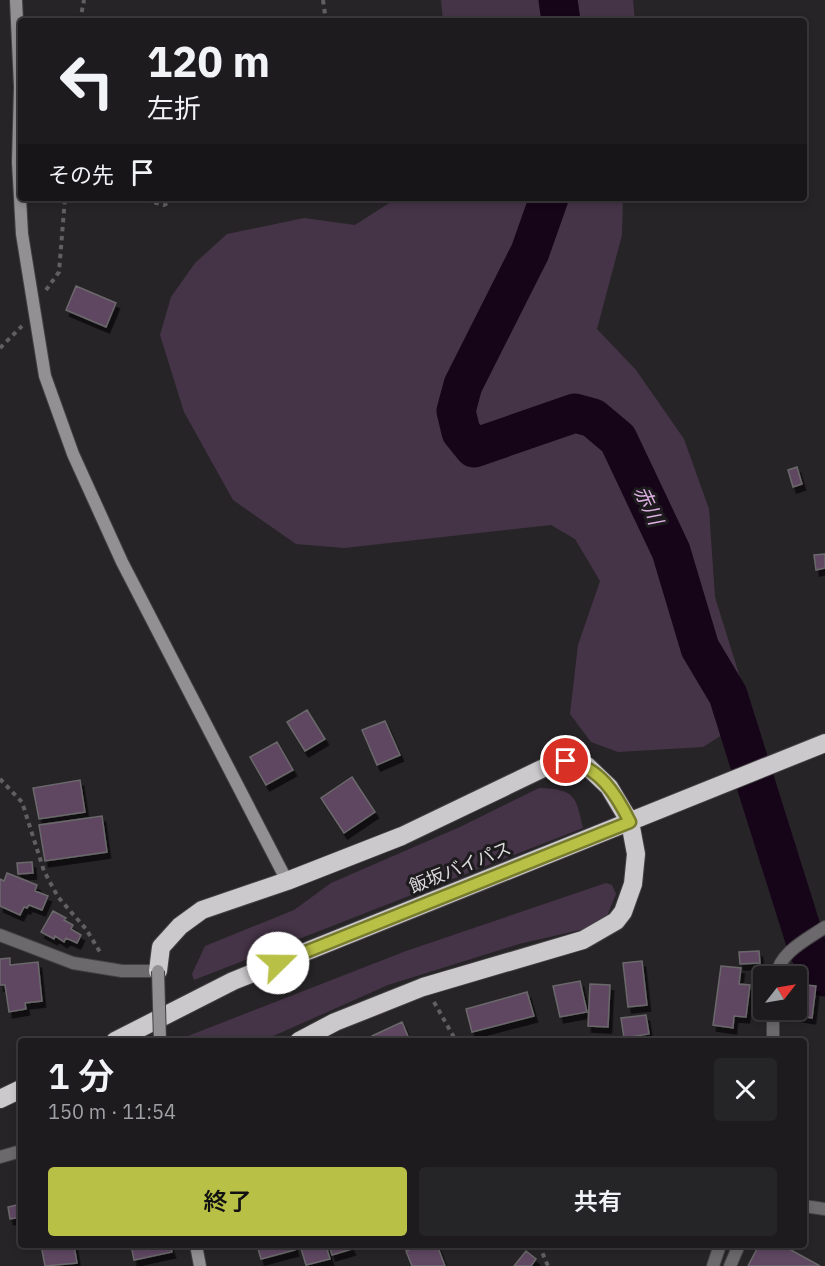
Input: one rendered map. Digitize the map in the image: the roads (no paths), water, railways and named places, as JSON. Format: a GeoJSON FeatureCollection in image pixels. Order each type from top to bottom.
{"type":"FeatureCollection","features":[{"type":"Feature","properties":{"kind":"highway","name":"飯坂バイパス"},"geometry":{"type":"LineString","coordinates":[[121,1038],[234,981],[825,743]]}},
{"type":"Feature","properties":{"kind":"highway"},"geometry":{"type":"LineString","coordinates":[[158,971],[161,947],[180,926],[202,910],[286,881],[402,836],[552,764],[566,761],[586,766],[598,776],[621,804],[630,822],[636,854],[633,884],[623,912],[616,921],[582,940],[423,987],[335,1022],[305,1038]]}},
{"type":"Feature","properties":{"kind":"highway"},"geometry":{"type":"LineString","coordinates":[[0,1099],[18,1090]]}},
{"type":"Feature","properties":{"kind":"street"},"geometry":{"type":"LineString","coordinates":[[16,0],[18,44]]}},
{"type":"Feature","properties":{"kind":"street"},"geometry":{"type":"LineString","coordinates":[[20,201],[22,234],[31,301],[45,376],[73,454],[122,562],[286,881]]}},
{"type":"Feature","properties":{"kind":"street"},"geometry":{"type":"LineString","coordinates":[[779,966],[788,953],[825,927]]}},
{"type":"Feature","properties":{"kind":"street"},"geometry":{"type":"LineString","coordinates":[[0,935],[73,963],[158,971],[160,1038]]}},
{"type":"Feature","properties":{"kind":"street"},"geometry":{"type":"LineString","coordinates":[[773,1020],[773,1038]]}},
{"type":"Feature","properties":{"kind":"street"},"geometry":{"type":"LineString","coordinates":[[0,1157],[18,1152]]}},
{"type":"Feature","properties":{"kind":"street"},"geometry":{"type":"LineString","coordinates":[[807,1206],[825,1209]]}},
{"type":"Feature","properties":{"kind":"street"},"geometry":{"type":"LineString","coordinates":[[197,1248],[200,1266]]}},
{"type":"Feature","properties":{"kind":"street"},"geometry":{"type":"LineString","coordinates":[[713,1266],[719,1248]]}},
{"type":"Feature","properties":{"kind":"street"},"geometry":{"type":"LineString","coordinates":[[730,1266],[738,1248]]}},
{"type":"Feature","properties":{"kind":"waterway","name":"赤川"},"geometry":{"type":"LineString","coordinates":[[558,0],[561,18]]}},
{"type":"Feature","properties":{"kind":"waterway","name":"赤川"},"geometry":{"type":"LineString","coordinates":[[548,201],[530,252],[463,385],[456,411],[461,432],[474,448],[575,413],[593,418],[618,439],[671,551],[700,648],[728,695],[808,950],[825,977]]}}]}
